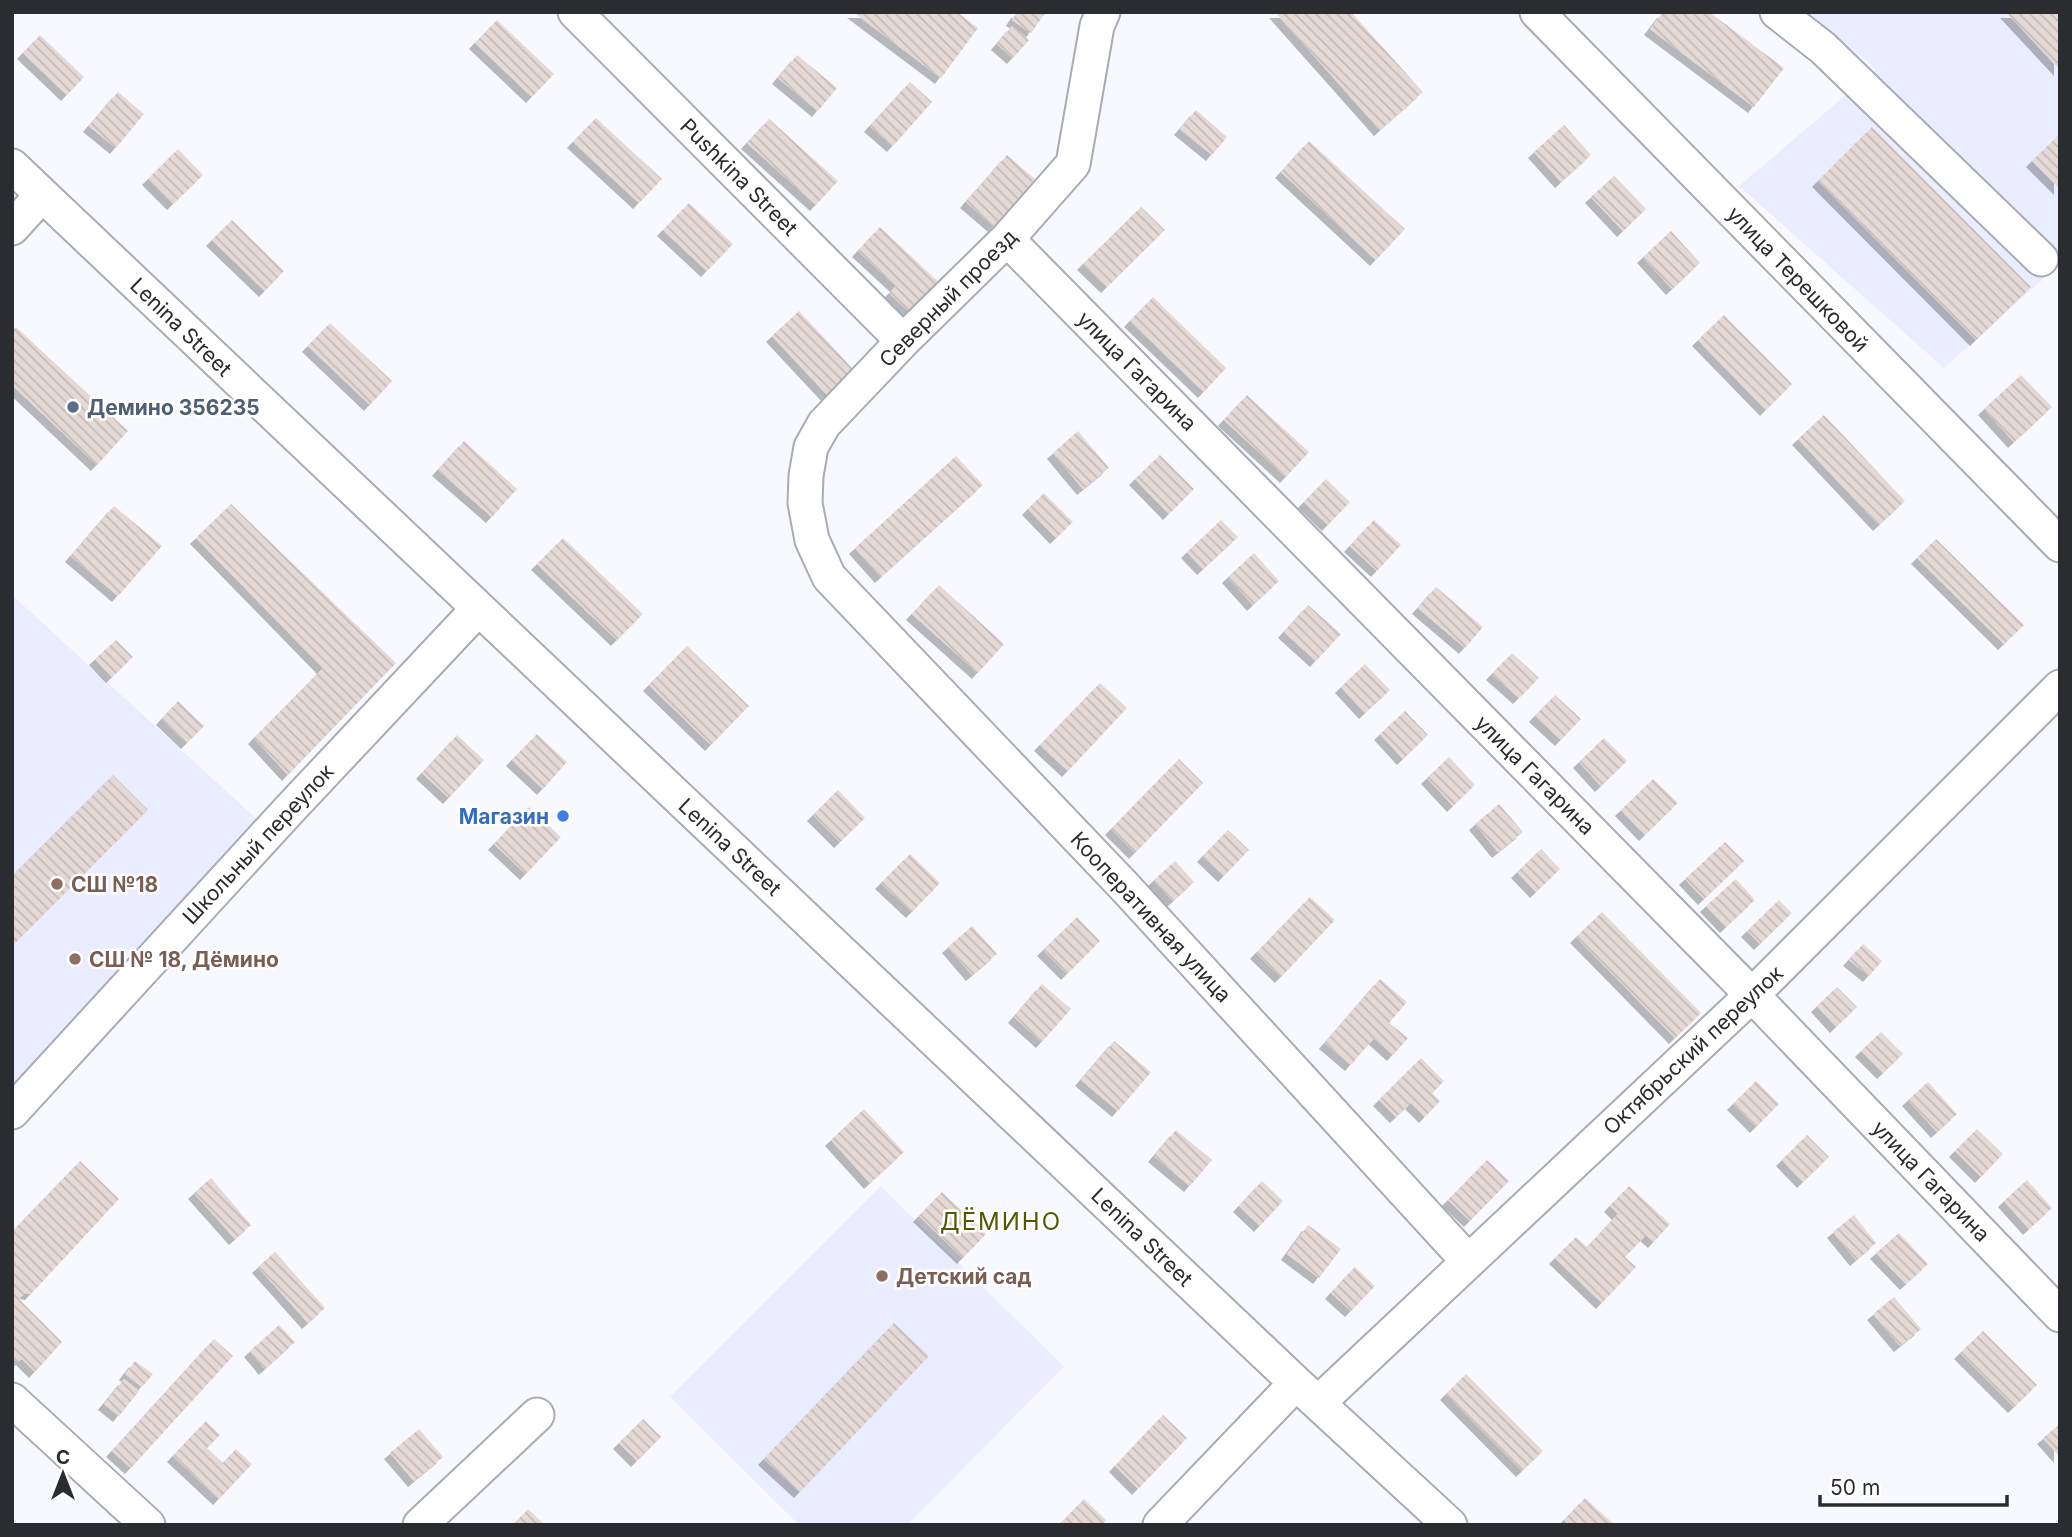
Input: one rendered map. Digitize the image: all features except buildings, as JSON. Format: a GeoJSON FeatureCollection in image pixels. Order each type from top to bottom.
{"type":"FeatureCollection","features":[{"type":"Feature","properties":{"kind":"street","name":"Pushkina Street"},"geometry":{"type":"LineString","coordinates":[[575,12],[903,341]]}},
{"type":"Feature","properties":{"kind":"street","name":"Северный проезд"},"geometry":{"type":"LineString","coordinates":[[829,577],[812,540],[805,503],[811,447],[824,424],[903,341],[1007,239],[1073,164],[1097,26],[1103,12]]}},
{"type":"Feature","properties":{"kind":"street","name":"улица Терешковой"},"geometry":{"type":"LineString","coordinates":[[1537,12],[2060,545]]}},
{"type":"Feature","properties":{"kind":"street"},"geometry":{"type":"LineString","coordinates":[[1777,12],[1823,48],[2041,259]]}},
{"type":"Feature","properties":{"kind":"street","name":"Lenina Street"},"geometry":{"type":"LineString","coordinates":[[12,166],[1307,1393],[1450,1525]]}},
{"type":"Feature","properties":{"kind":"street"},"geometry":{"type":"LineString","coordinates":[[12,228],[42,195]]}},
{"type":"Feature","properties":{"kind":"street","name":"улица Гагарина"},"geometry":{"type":"LineString","coordinates":[[1007,239],[1752,995],[2060,1315]]}},
{"type":"Feature","properties":{"kind":"street","name":"Кооперативная улица"},"geometry":{"type":"LineString","coordinates":[[829,577],[1124,885],[1468,1261]]}},
{"type":"Feature","properties":{"kind":"street","name":"Школьный переулок"},"geometry":{"type":"LineString","coordinates":[[12,1112],[478,609]]}},
{"type":"Feature","properties":{"kind":"street","name":"Октябрьский переулок"},"geometry":{"type":"LineString","coordinates":[[1160,1525],[1307,1393],[1468,1261],[1752,995],[2060,687]]}},
{"type":"Feature","properties":{"kind":"street"},"geometry":{"type":"LineString","coordinates":[[12,1400],[148,1525]]}},
{"type":"Feature","properties":{"kind":"street"},"geometry":{"type":"LineString","coordinates":[[420,1525],[537,1415]]}},
{"type":"Feature","properties":{"kind":"shaded area"},"geometry":{"type":"Polygon","coordinates":[[[1808,12],[2060,12],[2060,264],[1944,368],[1739,186],[1876,69],[1808,12]]]}},
{"type":"Feature","properties":{"kind":"shaded area","name":"СШ № 18, Дёмино"},"geometry":{"type":"Polygon","coordinates":[[[12,595],[262,824],[12,1093],[12,595]]]}},
{"type":"Feature","properties":{"kind":"shaded area","name":"Детский сад"},"geometry":{"type":"Polygon","coordinates":[[[881,1186],[1064,1367],[907,1525],[799,1525],[670,1397],[881,1186]]]}},
{"type":"Feature","properties":{"kind":"place","name":"Демино 356235"},"geometry":{"type":"Point","coordinates":[73,407]}},
{"type":"Feature","properties":{"kind":"place","name":"Магазин"},"geometry":{"type":"Point","coordinates":[563,816]}},
{"type":"Feature","properties":{"kind":"place","name":"СШ №18"},"geometry":{"type":"Point","coordinates":[57,884]}},
{"type":"Feature","properties":{"kind":"place","name":"СШ № 18, Дёмино"},"geometry":{"type":"Point","coordinates":[75,959]}},
{"type":"Feature","properties":{"kind":"place","name":"Детский сад"},"geometry":{"type":"Point","coordinates":[882,1276]}},
{"type":"Feature","properties":{"kind":"district","name":"ДЁМИНО"},"geometry":{"type":"Point","coordinates":[1001,1221]}}]}
